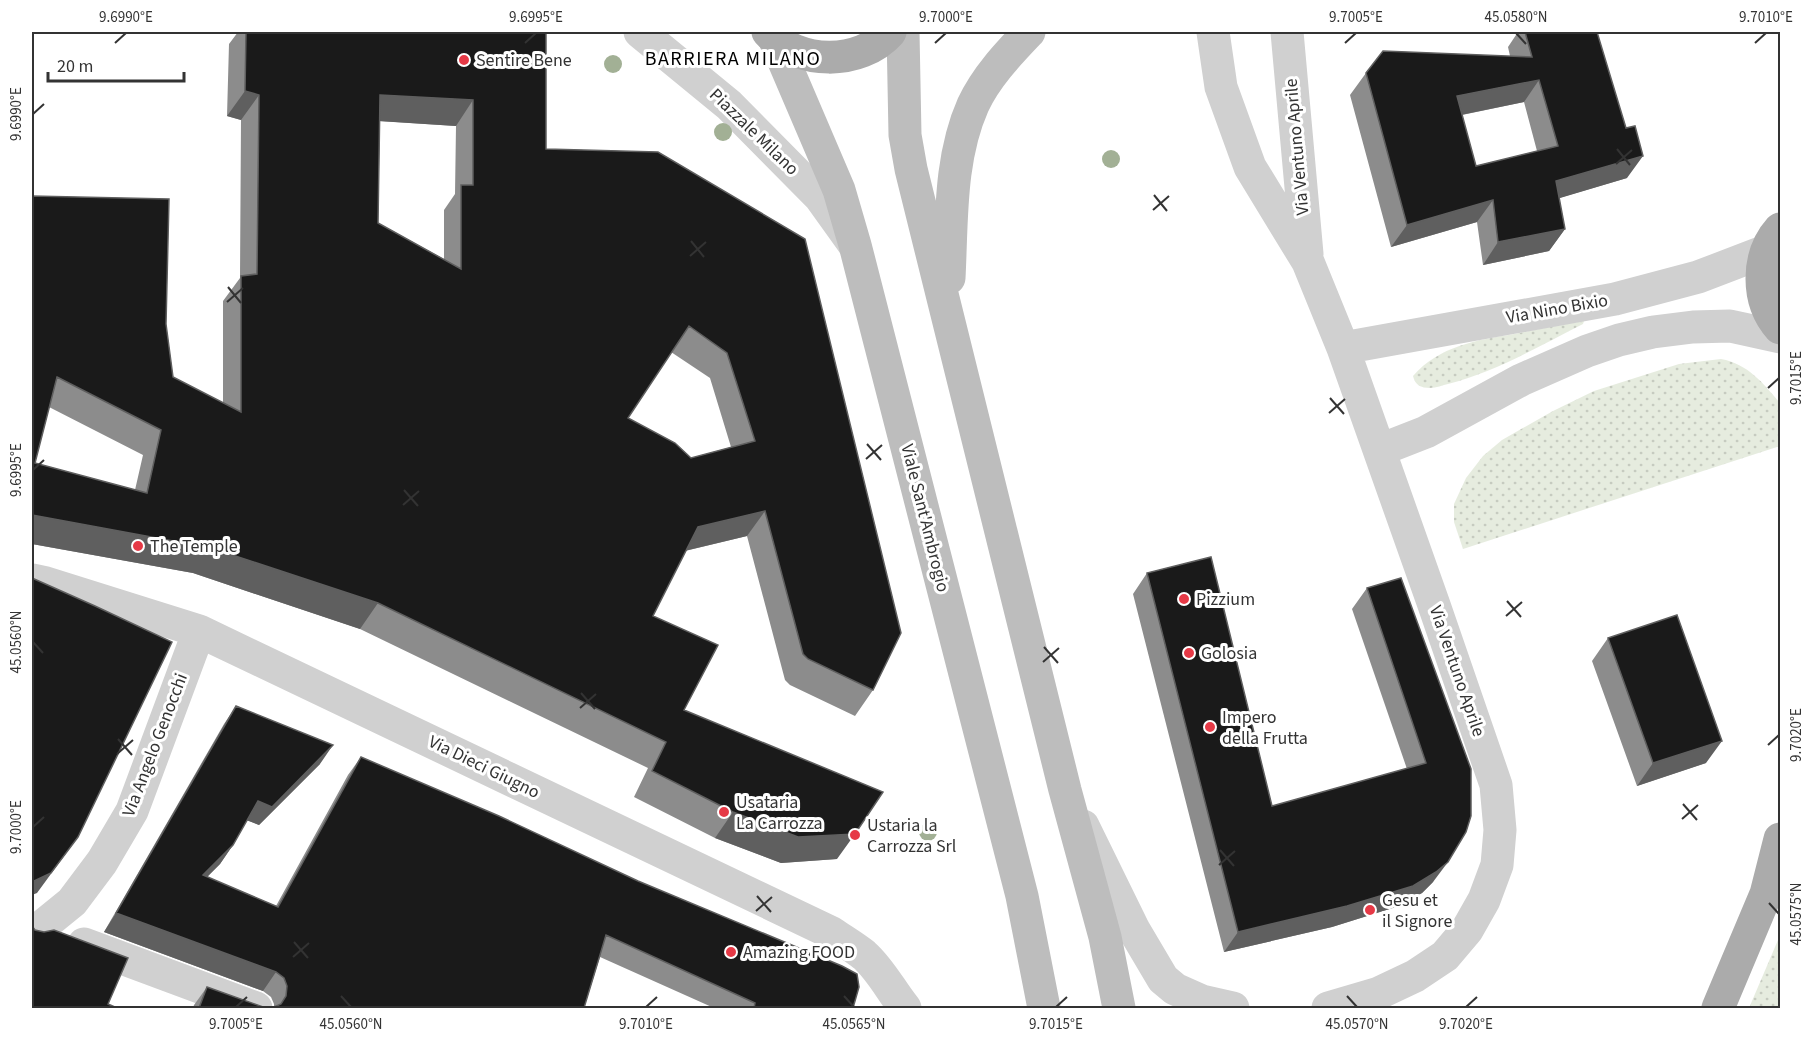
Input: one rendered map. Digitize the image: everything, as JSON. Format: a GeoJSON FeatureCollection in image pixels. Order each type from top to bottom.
{"type":"FeatureCollection","features":[{"type":"Feature","properties":{"kind":"main road"},"geometry":{"type":"LineString","coordinates":[[771,35],[801,53],[829,58],[858,53],[884,39],[890,32]]}},
{"type":"Feature","properties":{"kind":"main road"},"geometry":{"type":"LineString","coordinates":[[903,32],[905,135],[911,169],[1065,790],[1105,937],[1119,1008]]}},
{"type":"Feature","properties":{"kind":"main road"},"geometry":{"type":"LineString","coordinates":[[947,310],[956,155],[973,105],[988,80],[1029,32]]}},
{"type":"Feature","properties":{"kind":"main road","name":"Viale Sant'Ambrogio"},"geometry":{"type":"LineString","coordinates":[[771,35],[839,190],[855,245],[1022,896],[1044,1008]]}},
{"type":"Feature","properties":{"kind":"main road"},"geometry":{"type":"LineString","coordinates":[[1773,240],[1761,275],[1765,298],[1774,321],[1780,328]]}},
{"type":"Feature","properties":{"kind":"main road"},"geometry":{"type":"LineString","coordinates":[[1718,1008],[1766,894],[1780,839]]}},
{"type":"Feature","properties":{"kind":"street","name":"Piazzale Milano"},"geometry":{"type":"LineString","coordinates":[[640,32],[729,105],[820,197],[855,245]]}},
{"type":"Feature","properties":{"kind":"street","name":"Via Ventuno Aprile"},"geometry":{"type":"LineString","coordinates":[[1213,32],[1221,87],[1250,167],[1308,262],[1343,348],[1496,785],[1500,830],[1497,865],[1484,900],[1467,930],[1445,956],[1415,976],[1379,993],[1328,1008]]}},
{"type":"Feature","properties":{"kind":"street","name":"Via Ventuno Aprile"},"geometry":{"type":"LineString","coordinates":[[1287,32],[1308,262]]}},
{"type":"Feature","properties":{"kind":"street","name":"Via Nino Bixio"},"geometry":{"type":"LineString","coordinates":[[1343,348],[1615,299],[1698,277],[1773,240]]}},
{"type":"Feature","properties":{"kind":"street"},"geometry":{"type":"LineString","coordinates":[[1380,450],[1426,432],[1521,380],[1587,351],[1619,340],[1683,328],[1720,326],[1730,326],[1780,337]]}},
{"type":"Feature","properties":{"kind":"street","name":"Via Dieci Giugno"},"geometry":{"type":"LineString","coordinates":[[32,580],[199,631],[832,933],[864,955],[889,986],[898,1005]]}},
{"type":"Feature","properties":{"kind":"street","name":"Via Angelo Genocchi"},"geometry":{"type":"LineString","coordinates":[[36,930],[72,902],[102,862],[132,811],[199,631]]}},
{"type":"Feature","properties":{"kind":"street"},"geometry":{"type":"LineString","coordinates":[[1065,790],[1134,930],[1163,979],[1175,989],[1202,1001],[1233,1008]]}},
{"type":"Feature","properties":{"kind":"street"},"geometry":{"type":"LineString","coordinates":[[36,930],[256,1008]]}},
{"type":"Feature","properties":{"kind":"shaded area"},"geometry":{"type":"Polygon","coordinates":[[[1584,321],[1583,324],[1517,358],[1483,373],[1430,388],[1415,382],[1413,376],[1423,366],[1459,346],[1584,321]]]}},
{"type":"Feature","properties":{"kind":"shaded area"},"geometry":{"type":"Polygon","coordinates":[[[1721,359],[1747,370],[1780,403],[1780,446],[1463,549],[1454,522],[1454,504],[1466,478],[1483,456],[1502,440],[1594,391],[1679,364],[1721,359]]]}},
{"type":"Feature","properties":{"kind":"shaded area"},"geometry":{"type":"Polygon","coordinates":[[[1780,932],[1780,1008],[1749,1008],[1778,940],[1780,932]]]}},
{"type":"Feature","properties":{"kind":"building"},"geometry":{"type":"Polygon","coordinates":[[[246,32],[546,32],[546,149],[658,152],[805,239],[901,633],[873,690],[808,659],[803,654],[765,511],[698,527],[653,616],[718,645],[684,710],[883,792],[855,834],[798,837],[733,812],[652,771],[666,742],[378,603],[211,548],[32,515],[32,196],[169,199],[166,324],[173,377],[241,412],[241,276],[257,274],[259,95],[245,91],[246,32]],[[380,95],[378,223],[461,269],[461,185],[473,185],[473,100],[380,95]],[[689,326],[628,418],[675,443],[691,458],[755,441],[727,353],[689,326]],[[57,377],[35,463],[147,493],[161,430],[57,377]]]}},
{"type":"Feature","properties":{"kind":"building"},"geometry":{"type":"Polygon","coordinates":[[[1525,32],[1597,32],[1626,128],[1635,126],[1643,156],[1556,181],[1565,229],[1498,242],[1493,200],[1407,225],[1366,73],[1383,51],[1532,57],[1525,32]],[[1539,80],[1457,96],[1476,166],[1558,146],[1539,80]]]}},
{"type":"Feature","properties":{"kind":"building"},"geometry":{"type":"Polygon","coordinates":[[[1211,557],[1272,806],[1426,763],[1367,588],[1401,578],[1471,769],[1471,816],[1466,832],[1448,862],[1436,872],[1413,886],[1347,906],[1238,932],[1147,573],[1211,557]]]}},
{"type":"Feature","properties":{"kind":"building"},"geometry":{"type":"Polygon","coordinates":[[[32,578],[172,642],[78,837],[51,873],[32,882],[32,578]]]}},
{"type":"Feature","properties":{"kind":"building"},"geometry":{"type":"Polygon","coordinates":[[[1677,615],[1722,741],[1653,763],[1608,638],[1677,615]]]}},
{"type":"Feature","properties":{"kind":"building"},"geometry":{"type":"Polygon","coordinates":[[[236,706],[333,745],[272,807],[258,801],[233,845],[203,875],[278,907],[361,757],[499,816],[638,881],[842,966],[857,974],[859,987],[853,1008],[754,1008],[755,1003],[606,935],[584,1008],[272,1008],[281,1004],[286,996],[287,986],[284,978],[276,972],[116,913],[236,706]]]}},
{"type":"Feature","properties":{"kind":"building"},"geometry":{"type":"Polygon","coordinates":[[[32,926],[35,930],[44,932],[54,930],[128,958],[108,1004],[117,1008],[32,1008],[32,926]]]}},
{"type":"Feature","properties":{"kind":"building"},"geometry":{"type":"Polygon","coordinates":[[[207,987],[263,1007],[272,1008],[199,1008],[207,987]]]}},
{"type":"Feature","properties":{"kind":"place","name":"Sentire Bene"},"geometry":{"type":"Point","coordinates":[464,60]}},
{"type":"Feature","properties":{"kind":"place","name":"The Temple"},"geometry":{"type":"Point","coordinates":[138,546]}},
{"type":"Feature","properties":{"kind":"place","name":"Pizzium"},"geometry":{"type":"Point","coordinates":[1184,599]}},
{"type":"Feature","properties":{"kind":"place","name":"Golosia"},"geometry":{"type":"Point","coordinates":[1189,653]}},
{"type":"Feature","properties":{"kind":"place","name":"Impero della Frutta"},"geometry":{"type":"Point","coordinates":[1210,727]}},
{"type":"Feature","properties":{"kind":"place","name":"Usataria La Carrozza"},"geometry":{"type":"Point","coordinates":[724,812]}},
{"type":"Feature","properties":{"kind":"place","name":"Ustaria la Carrozza Srl"},"geometry":{"type":"Point","coordinates":[855,835]}},
{"type":"Feature","properties":{"kind":"place","name":"Gesu et il Signore"},"geometry":{"type":"Point","coordinates":[1370,910]}},
{"type":"Feature","properties":{"kind":"place","name":"Amazing FOOD"},"geometry":{"type":"Point","coordinates":[731,952]}},
{"type":"Feature","properties":{"kind":"district","name":"BARRIERA MILANO"},"geometry":{"type":"Point","coordinates":[733,59]}}]}
